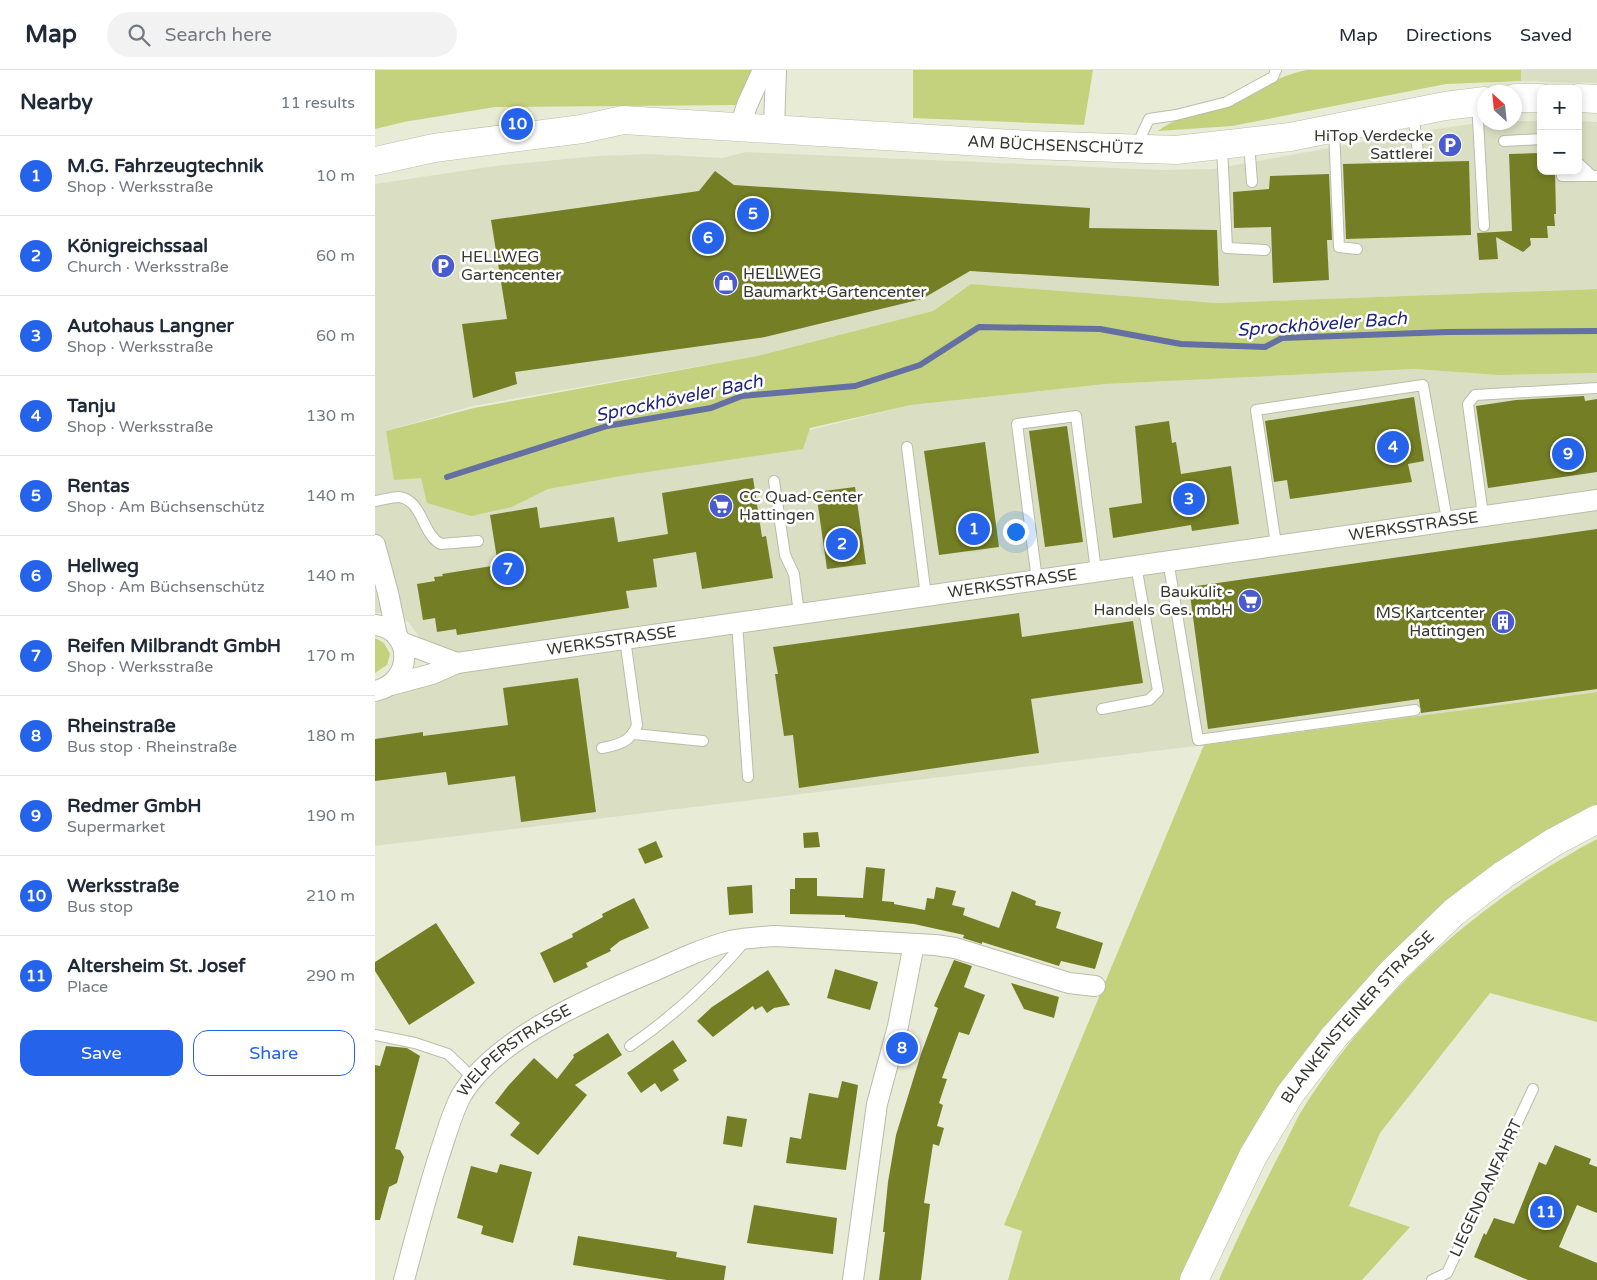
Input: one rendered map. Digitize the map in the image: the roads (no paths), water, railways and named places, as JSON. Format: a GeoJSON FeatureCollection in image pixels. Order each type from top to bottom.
{"type":"FeatureCollection","features":[{"type":"Feature","properties":{"kind":"street"},"geometry":{"type":"LineString","coordinates":[[740,127],[763,70]]}},
{"type":"Feature","properties":{"kind":"street"},"geometry":{"type":"LineString","coordinates":[[773,128],[776,70]]}},
{"type":"Feature","properties":{"kind":"street"},"geometry":{"type":"LineString","coordinates":[[1522,98],[1537,98]]}},
{"type":"Feature","properties":{"kind":"street"},"geometry":{"type":"LineString","coordinates":[[1582,98],[1597,99]]}},
{"type":"Feature","properties":{"kind":"street","name":"AM BÜCHSENSCHÜTZ"},"geometry":{"type":"LineString","coordinates":[[375,161],[434,148],[582,130],[623,120],[1176,150],[1249,143],[1477,102]]}},
{"type":"Feature","properties":{"kind":"street","name":"AM BÜCHSENSCHÜTZ"},"geometry":{"type":"LineString","coordinates":[[375,144],[463,126],[517,124],[569,114],[612,113],[623,120]]}},
{"type":"Feature","properties":{"kind":"street","name":"WERKSSTRASSE"},"geometry":{"type":"LineString","coordinates":[[383,688],[432,674],[457,663],[1276,544],[1597,500]]}},
{"type":"Feature","properties":{"kind":"street","name":"WERKSSTRASSE"},"geometry":{"type":"LineString","coordinates":[[375,552],[405,657],[403,668],[383,688]]}},
{"type":"Feature","properties":{"kind":"street","name":"WERKSSTRASSE"},"geometry":{"type":"LineString","coordinates":[[375,625],[389,629],[399,639],[457,663]]}},
{"type":"Feature","properties":{"kind":"street","name":"BLANKENSTEINER STRASSE"},"geometry":{"type":"LineString","coordinates":[[1194,1280],[1253,1156],[1290,1094],[1334,1037],[1392,972],[1454,912],[1503,875],[1554,842],[1597,819]]}},
{"type":"Feature","properties":{"kind":"street","name":"WELPERSTRASSE"},"geometry":{"type":"LineString","coordinates":[[405,1280],[423,1208],[453,1112],[462,1094],[474,1078],[509,1046],[544,1023],[631,980],[695,953],[749,937],[804,936],[955,948],[1069,983],[1095,986]]}},
{"type":"Feature","properties":{"kind":"street"},"geometry":{"type":"LineString","coordinates":[[853,1280],[877,1104],[898,1026],[913,944]]}},
{"type":"Feature","properties":{"kind":"lane"},"geometry":{"type":"LineString","coordinates":[[1135,149],[1149,119],[1176,115],[1227,102],[1273,77],[1276,70]]}},
{"type":"Feature","properties":{"kind":"lane"},"geometry":{"type":"LineString","coordinates":[[1413,112],[1418,152]]}},
{"type":"Feature","properties":{"kind":"lane"},"geometry":{"type":"LineString","coordinates":[[1334,128],[1339,247],[1357,249]]}},
{"type":"Feature","properties":{"kind":"lane"},"geometry":{"type":"LineString","coordinates":[[1482,130],[1484,226]]}},
{"type":"Feature","properties":{"kind":"lane"},"geometry":{"type":"LineString","coordinates":[[1504,141],[1537,139]]}},
{"type":"Feature","properties":{"kind":"lane"},"geometry":{"type":"LineString","coordinates":[[1249,143],[1252,182]]}},
{"type":"Feature","properties":{"kind":"lane"},"geometry":{"type":"LineString","coordinates":[[1222,147],[1227,248],[1265,250]]}},
{"type":"Feature","properties":{"kind":"lane"},"geometry":{"type":"LineString","coordinates":[[1582,166],[1594,176]]}},
{"type":"Feature","properties":{"kind":"lane"},"geometry":{"type":"LineString","coordinates":[[1562,176],[1594,176]]}},
{"type":"Feature","properties":{"kind":"lane"},"geometry":{"type":"LineString","coordinates":[[1276,544],[1256,410],[1413,387],[1423,386],[1447,520]]}},
{"type":"Feature","properties":{"kind":"lane"},"geometry":{"type":"LineString","coordinates":[[1483,515],[1468,404],[1475,395],[1597,388]]}},
{"type":"Feature","properties":{"kind":"lane"},"geometry":{"type":"LineString","coordinates":[[1037,580],[1017,424],[1076,416],[1096,571]]}},
{"type":"Feature","properties":{"kind":"lane"},"geometry":{"type":"LineString","coordinates":[[907,447],[926,596]]}},
{"type":"Feature","properties":{"kind":"lane"},"geometry":{"type":"LineString","coordinates":[[774,481],[785,555],[794,574],[799,614]]}},
{"type":"Feature","properties":{"kind":"lane"},"geometry":{"type":"LineString","coordinates":[[375,501],[398,497],[410,502],[421,516],[431,536],[441,544],[478,541]]}},
{"type":"Feature","properties":{"kind":"lane"},"geometry":{"type":"LineString","coordinates":[[1168,560],[1198,740],[1415,710]]}},
{"type":"Feature","properties":{"kind":"lane"},"geometry":{"type":"LineString","coordinates":[[1102,709],[1149,700],[1158,691],[1137,565]]}},
{"type":"Feature","properties":{"kind":"lane"},"geometry":{"type":"LineString","coordinates":[[737,623],[748,777]]}},
{"type":"Feature","properties":{"kind":"lane"},"geometry":{"type":"LineString","coordinates":[[602,748],[625,742],[634,734],[637,725],[625,639]]}},
{"type":"Feature","properties":{"kind":"lane"},"geometry":{"type":"LineString","coordinates":[[634,734],[703,741]]}},
{"type":"Feature","properties":{"kind":"lane"},"geometry":{"type":"LineString","coordinates":[[630,1046],[686,1005],[721,970],[749,937]]}},
{"type":"Feature","properties":{"kind":"lane"},"geometry":{"type":"LineString","coordinates":[[375,1035],[415,1043],[449,1054],[474,1078]]}},
{"type":"Feature","properties":{"kind":"lane","name":"LIEGENDANFAHRT"},"geometry":{"type":"LineString","coordinates":[[1432,1280],[1447,1273],[1533,1089]]}},
{"type":"Feature","properties":{"kind":"waterway","name":"Sprockhöveler Bach"},"geometry":{"type":"LineString","coordinates":[[447,477],[607,426],[711,408],[742,396],[855,386],[920,365],[979,327],[1100,329],[1181,344],[1265,347],[1282,338],[1447,332],[1597,331]]}},
{"type":"Feature","properties":{"kind":"place","name":"Werksstraße"},"geometry":{"type":"Point","coordinates":[517,124]}},
{"type":"Feature","properties":{"kind":"place","name":"HiTop Verdecke Sattlerei"},"geometry":{"type":"Point","coordinates":[1450,145]}},
{"type":"Feature","properties":{"kind":"place","name":"Rentas"},"geometry":{"type":"Point","coordinates":[753,214]}},
{"type":"Feature","properties":{"kind":"place","name":"Hellweg"},"geometry":{"type":"Point","coordinates":[708,238]}},
{"type":"Feature","properties":{"kind":"place","name":"HELLWEG Gartencenter"},"geometry":{"type":"Point","coordinates":[443,266]}},
{"type":"Feature","properties":{"kind":"place","name":"HELLWEG Baumarkt+Gartencenter"},"geometry":{"type":"Point","coordinates":[726,283]}},
{"type":"Feature","properties":{"kind":"place","name":"Tanju"},"geometry":{"type":"Point","coordinates":[1393,447]}},
{"type":"Feature","properties":{"kind":"place","name":"Redmer GmbH"},"geometry":{"type":"Point","coordinates":[1568,454]}},
{"type":"Feature","properties":{"kind":"place","name":"Autohaus Langner"},"geometry":{"type":"Point","coordinates":[1189,499]}},
{"type":"Feature","properties":{"kind":"place","name":"CC Quad-Center Hattingen"},"geometry":{"type":"Point","coordinates":[721,506]}},
{"type":"Feature","properties":{"kind":"place","name":"M.G. Fahrzeugtechnik"},"geometry":{"type":"Point","coordinates":[974,529]}},
{"type":"Feature","properties":{"kind":"place","name":"Königreichssaal"},"geometry":{"type":"Point","coordinates":[842,544]}},
{"type":"Feature","properties":{"kind":"place","name":"Reifen Milbrandt GmbH"},"geometry":{"type":"Point","coordinates":[508,569]}},
{"type":"Feature","properties":{"kind":"place","name":"Baukulit - Handels Ges. mbH"},"geometry":{"type":"Point","coordinates":[1250,601]}},
{"type":"Feature","properties":{"kind":"place","name":"MS Kartcenter Hattingen"},"geometry":{"type":"Point","coordinates":[1503,622]}},
{"type":"Feature","properties":{"kind":"place","name":"Rheinstraße"},"geometry":{"type":"Point","coordinates":[902,1048]}},
{"type":"Feature","properties":{"kind":"place","name":"Altersheim St. Josef"},"geometry":{"type":"Point","coordinates":[1546,1212]}}]}
